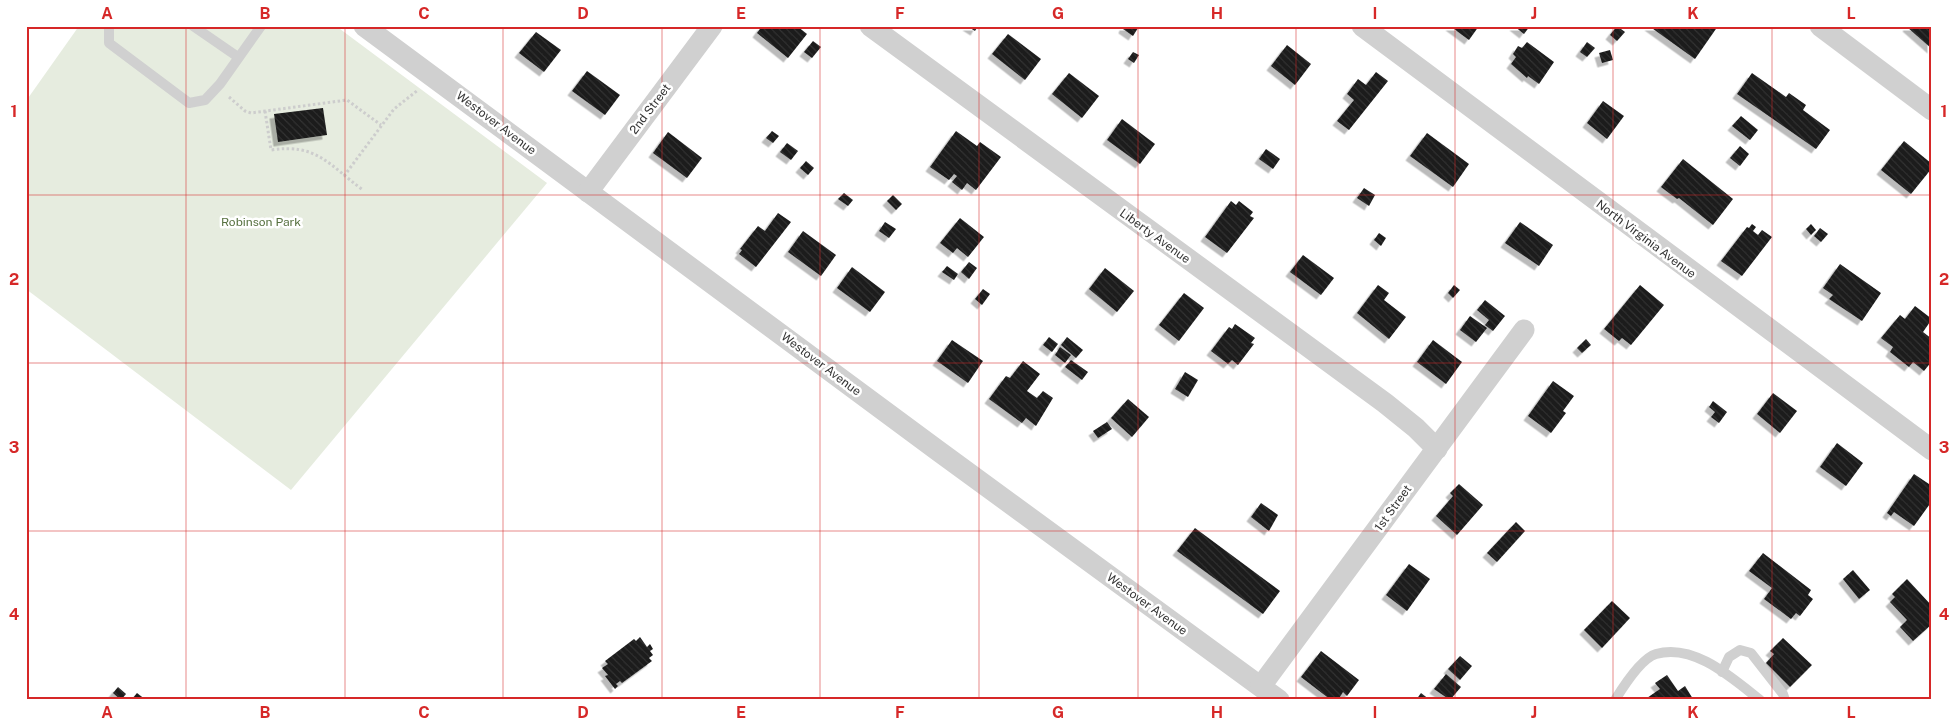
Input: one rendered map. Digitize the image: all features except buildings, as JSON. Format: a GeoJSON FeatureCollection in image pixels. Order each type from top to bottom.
{"type":"FeatureCollection","features":[{"type":"Feature","properties":{"kind":"street","name":"Westover Avenue"},"geometry":{"type":"LineString","coordinates":[[364,26],[937,450],[1279,700]]}},
{"type":"Feature","properties":{"kind":"street","name":"2nd Street"},"geometry":{"type":"LineString","coordinates":[[588,192],[712,26]]}},
{"type":"Feature","properties":{"kind":"street","name":"Liberty Avenue"},"geometry":{"type":"LineString","coordinates":[[870,26],[1385,403],[1437,448]]}},
{"type":"Feature","properties":{"kind":"street","name":"North Virginia Avenue"},"geometry":{"type":"LineString","coordinates":[[1362,26],[1932,450]]}},
{"type":"Feature","properties":{"kind":"street"},"geometry":{"type":"LineString","coordinates":[[1820,26],[1932,110]]}},
{"type":"Feature","properties":{"kind":"street","name":"1st Street"},"geometry":{"type":"LineString","coordinates":[[1261,686],[1524,330]]}},
{"type":"Feature","properties":{"kind":"lane"},"geometry":{"type":"LineString","coordinates":[[109,26],[108,43],[189,103],[205,100],[217,87],[261,26]]}},
{"type":"Feature","properties":{"kind":"lane"},"geometry":{"type":"LineString","coordinates":[[193,26],[238,57]]}},
{"type":"Feature","properties":{"kind":"lane"},"geometry":{"type":"LineString","coordinates":[[1722,672],[1729,657],[1740,650],[1752,653],[1783,694],[1785,700]]}},
{"type":"Feature","properties":{"kind":"lane"},"geometry":{"type":"LineString","coordinates":[[1615,700],[1636,670],[1656,654],[1686,653],[1722,672],[1760,700]]}},
{"type":"Feature","properties":{"kind":"path"},"geometry":{"type":"LineString","coordinates":[[344,176],[394,109],[418,91],[430,73]]}},
{"type":"Feature","properties":{"kind":"path"},"geometry":{"type":"LineString","coordinates":[[217,87],[245,111],[251,113],[342,99],[347,100],[381,125]]}},
{"type":"Feature","properties":{"kind":"path"},"geometry":{"type":"LineString","coordinates":[[265,111],[271,150],[290,147],[312,151],[363,190]]}},
{"type":"Feature","properties":{"kind":"green space","name":"Robinson Park"},"geometry":{"type":"Polygon","coordinates":[[[79,26],[336,26],[547,183],[291,490],[26,289],[26,101],[79,26]]]}}]}
